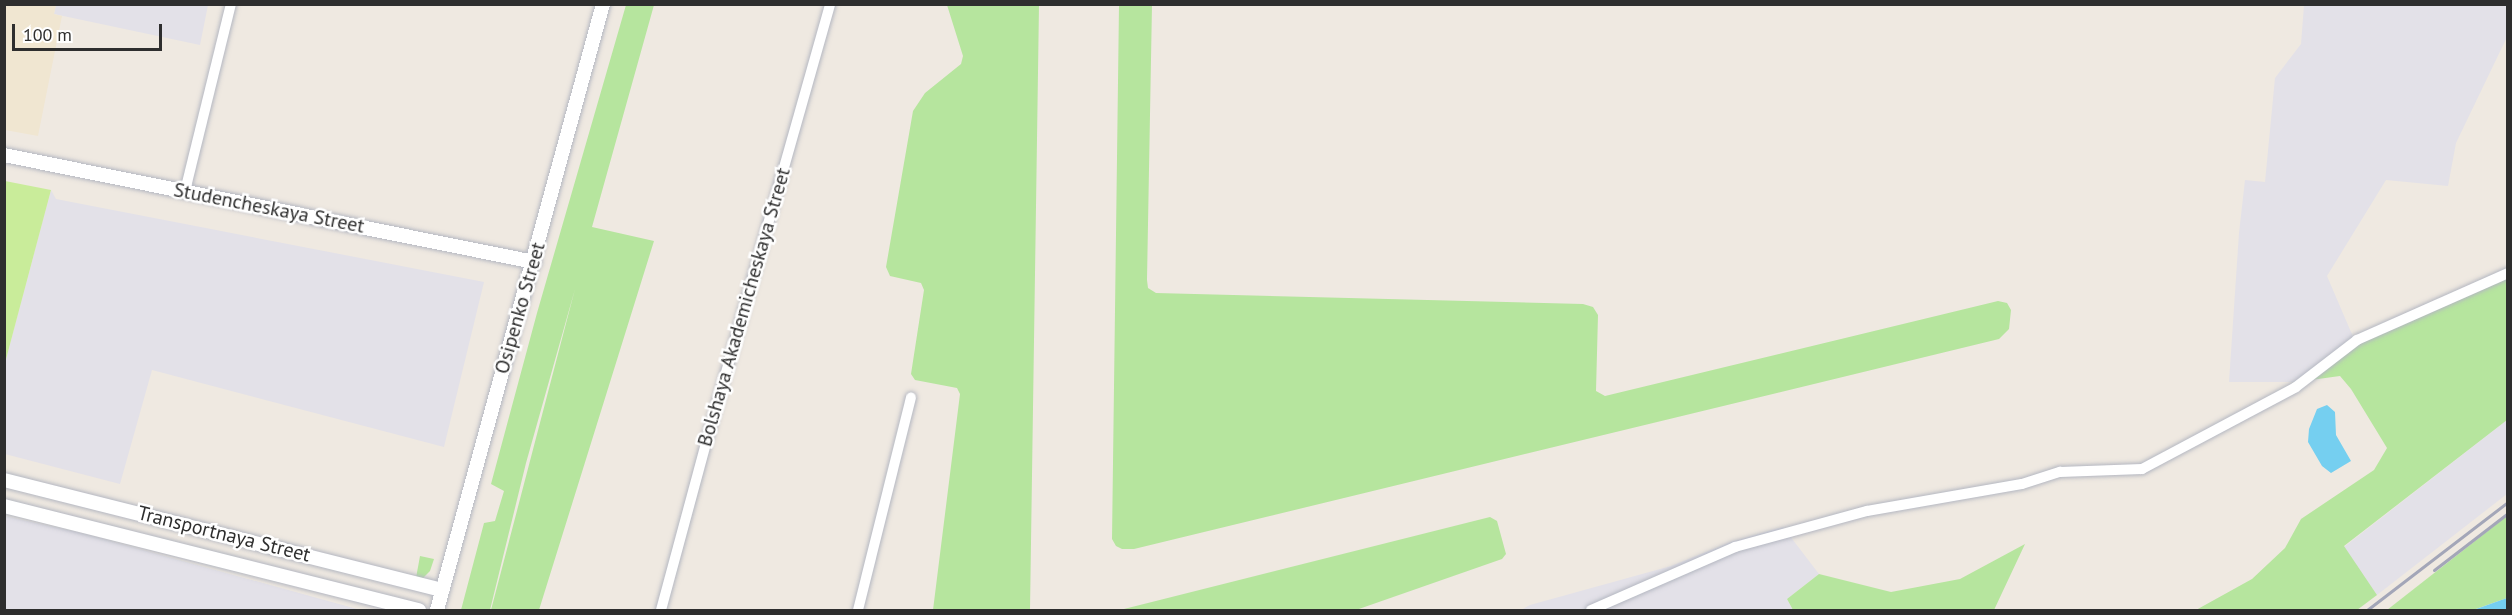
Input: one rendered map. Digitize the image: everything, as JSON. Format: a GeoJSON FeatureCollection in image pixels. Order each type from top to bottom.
{"type":"FeatureCollection","features":[{"type":"Feature","properties":{"kind":"street"},"geometry":{"type":"LineString","coordinates":[[185,191],[231,4]]}},
{"type":"Feature","properties":{"kind":"street","name":"Osipenko Street"},"geometry":{"type":"LineString","coordinates":[[437,610],[603,4]]}},
{"type":"Feature","properties":{"kind":"street","name":"Bolshaya Akademicheskaya Street"},"geometry":{"type":"LineString","coordinates":[[661,610],[830,4]]}},
{"type":"Feature","properties":{"kind":"street","name":"Studencheskaya Street"},"geometry":{"type":"LineString","coordinates":[[4,155],[534,262]]}},
{"type":"Feature","properties":{"kind":"street"},"geometry":{"type":"LineString","coordinates":[[1591,610],[1735,547],[1867,512],[2022,484],[2060,472],[2142,469],[2296,387],[2357,340],[2508,273]]}},
{"type":"Feature","properties":{"kind":"street"},"geometry":{"type":"LineString","coordinates":[[858,610],[911,398]]}},
{"type":"Feature","properties":{"kind":"street","name":"Transportnaya Street"},"geometry":{"type":"LineString","coordinates":[[4,480],[442,590]]}},
{"type":"Feature","properties":{"kind":"street","name":"Transportnaya Street"},"geometry":{"type":"LineString","coordinates":[[4,506],[419,610]]}},
{"type":"Feature","properties":{"kind":"shaded area"},"geometry":{"type":"Polygon","coordinates":[[[4,5],[56,5],[54,14],[62,16],[38,136],[5,130],[4,5]]]}},
{"type":"Feature","properties":{"kind":"shaded area"},"geometry":{"type":"Polygon","coordinates":[[[56,5],[208,5],[200,45],[54,14],[56,5]]]}},
{"type":"Feature","properties":{"kind":"shaded area"},"geometry":{"type":"Polygon","coordinates":[[[2304,5],[2507,5],[2507,37],[2456,143],[2448,186],[2386,180],[2327,276],[2354,339],[2296,382],[2229,382],[2245,180],[2265,182],[2275,78],[2301,44],[2304,5]]]}},
{"type":"Feature","properties":{"kind":"shaded area"},"geometry":{"type":"Polygon","coordinates":[[[51,190],[56,199],[484,282],[444,447],[152,370],[120,484],[5,454],[5,363],[51,190]]]}},
{"type":"Feature","properties":{"kind":"shaded area"},"geometry":{"type":"Polygon","coordinates":[[[2507,420],[2507,494],[2377,595],[2344,547],[2507,420]]]}},
{"type":"Feature","properties":{"kind":"shaded area"},"geometry":{"type":"Polygon","coordinates":[[[5,516],[85,534],[357,609],[5,610],[5,516]]]}},
{"type":"Feature","properties":{"kind":"shaded area"},"geometry":{"type":"Polygon","coordinates":[[[1783,527],[1819,574],[1787,599],[1793,610],[1521,610],[1530,605],[1671,566],[1731,542],[1783,527]]]}},
{"type":"Feature","properties":{"kind":"green space"},"geometry":{"type":"Polygon","coordinates":[[[626,5],[654,5],[592,227],[654,241],[539,610],[491,610],[575,289],[526,463],[490,610],[461,610],[484,523],[495,521],[504,491],[491,484],[537,313],[626,5]]]}},
{"type":"Feature","properties":{"kind":"green space"},"geometry":{"type":"Polygon","coordinates":[[[947,5],[1039,5],[1030,610],[933,610],[960,394],[957,388],[915,380],[911,374],[924,290],[921,283],[890,276],[886,267],[913,111],[925,93],[961,64],[963,56],[947,5]]]}},
{"type":"Feature","properties":{"kind":"green space"},"geometry":{"type":"Polygon","coordinates":[[[1119,5],[1152,5],[1147,280],[1148,288],[1156,293],[1583,304],[1593,307],[1598,315],[1596,391],[1605,396],[1998,301],[2007,303],[2011,310],[2009,329],[1999,339],[1134,549],[1122,549],[1116,546],[1112,539],[1119,5]]]}},
{"type":"Feature","properties":{"kind":"green space"},"geometry":{"type":"Polygon","coordinates":[[[4,181],[51,190],[5,363],[4,181]]]}},
{"type":"Feature","properties":{"kind":"green space"},"geometry":{"type":"Polygon","coordinates":[[[2507,269],[2507,420],[2344,546],[2377,595],[2357,610],[2196,610],[2252,579],[2285,548],[2301,519],[2374,470],[2387,448],[2351,389],[2340,376],[2296,382],[2354,339],[2507,269]]]}},
{"type":"Feature","properties":{"kind":"green space"},"geometry":{"type":"Polygon","coordinates":[[[2507,516],[2507,598],[2473,610],[2387,610],[2507,516]]]}},
{"type":"Feature","properties":{"kind":"green space"},"geometry":{"type":"Polygon","coordinates":[[[1490,517],[1497,521],[1506,554],[1502,559],[1356,610],[1120,610],[1490,517]]]}},
{"type":"Feature","properties":{"kind":"green space"},"geometry":{"type":"Polygon","coordinates":[[[2025,544],[1994,610],[1793,610],[1787,599],[1819,574],[1891,592],[1960,579],[2025,544]]]}},
{"type":"Feature","properties":{"kind":"green space"},"geometry":{"type":"Polygon","coordinates":[[[420,556],[434,559],[430,571],[422,579],[416,578],[420,556]]]}},
{"type":"Feature","properties":{"kind":"water"},"geometry":{"type":"Polygon","coordinates":[[[2327,405],[2335,412],[2336,435],[2351,461],[2331,473],[2322,466],[2308,442],[2309,429],[2317,409],[2327,405]]]}},
{"type":"Feature","properties":{"kind":"water"},"geometry":{"type":"Polygon","coordinates":[[[2507,598],[2507,610],[2473,610],[2479,608],[2507,598]]]}},
{"type":"Feature","properties":{"kind":"railway"},"geometry":{"type":"LineString","coordinates":[[2367,610],[2508,502]]}},
{"type":"Feature","properties":{"kind":"railway"},"geometry":{"type":"LineString","coordinates":[[2434,570],[2508,513]]}}]}
